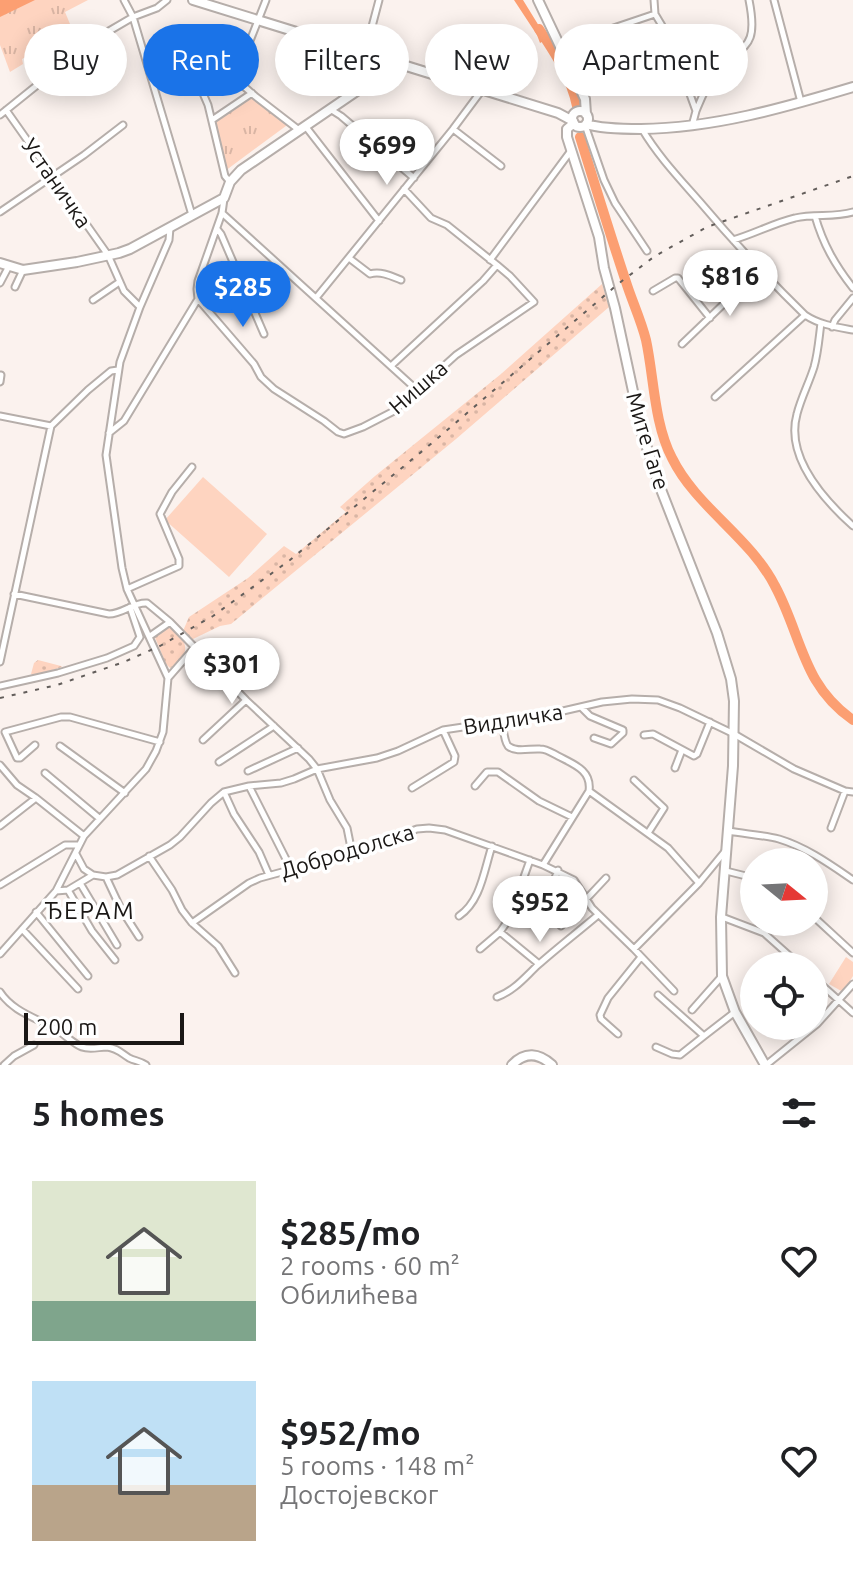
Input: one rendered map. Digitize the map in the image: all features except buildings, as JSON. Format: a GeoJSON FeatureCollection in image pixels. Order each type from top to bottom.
{"type":"FeatureCollection","features":[{"type":"Feature","properties":{"kind":"main road"},"geometry":{"type":"LineString","coordinates":[[193,0],[275,25]]}},
{"type":"Feature","properties":{"kind":"main road"},"geometry":{"type":"LineString","coordinates":[[538,0],[554,33]]}},
{"type":"Feature","properties":{"kind":"main road"},"geometry":{"type":"LineString","coordinates":[[502,96],[598,127],[642,129],[692,127],[724,121],[853,87]]}},
{"type":"Feature","properties":{"kind":"main road"},"geometry":{"type":"LineString","coordinates":[[4,265],[23,270],[130,249],[224,198],[230,182],[241,170],[349,96]]}},
{"type":"Feature","properties":{"kind":"main road"},"geometry":{"type":"LineString","coordinates":[[570,148],[580,96]]}},
{"type":"Feature","properties":{"kind":"main road","name":"Мите Гаге"},"geometry":{"type":"LineString","coordinates":[[570,148],[599,237],[645,446],[727,663],[734,701],[734,734],[721,917],[722,976],[735,1012],[764,1064]]}},
{"type":"Feature","properties":{"kind":"main road"},"geometry":{"type":"LineString","coordinates":[[512,1065],[521,1057],[531,1055],[539,1056],[552,1065]]}},
{"type":"Feature","properties":{"kind":"street"},"geometry":{"type":"LineString","coordinates":[[124,0],[133,17],[192,215]]}},
{"type":"Feature","properties":{"kind":"street"},"geometry":{"type":"LineString","coordinates":[[3,112],[92,41],[167,0]]}},
{"type":"Feature","properties":{"kind":"street"},"geometry":{"type":"LineString","coordinates":[[256,24],[266,0]]}},
{"type":"Feature","properties":{"kind":"street"},"geometry":{"type":"LineString","coordinates":[[373,24],[379,0]]}},
{"type":"Feature","properties":{"kind":"street"},"geometry":{"type":"LineString","coordinates":[[654,0],[655,14],[670,39],[696,111]]}},
{"type":"Feature","properties":{"kind":"street"},"geometry":{"type":"LineString","coordinates":[[692,127],[696,111],[714,76],[749,41],[752,18],[749,0]]}},
{"type":"Feature","properties":{"kind":"street"},"geometry":{"type":"LineString","coordinates":[[774,0],[801,102]]}},
{"type":"Feature","properties":{"kind":"street"},"geometry":{"type":"LineString","coordinates":[[625,24],[655,14]]}},
{"type":"Feature","properties":{"kind":"street"},"geometry":{"type":"LineString","coordinates":[[205,96],[225,176],[230,182]]}},
{"type":"Feature","properties":{"kind":"street"},"geometry":{"type":"LineString","coordinates":[[212,120],[248,96]]}},
{"type":"Feature","properties":{"kind":"street"},"geometry":{"type":"LineString","coordinates":[[256,96],[302,128],[379,221]]}},
{"type":"Feature","properties":{"kind":"street"},"geometry":{"type":"LineString","coordinates":[[316,298],[453,129],[474,96]]}},
{"type":"Feature","properties":{"kind":"street"},"geometry":{"type":"LineString","coordinates":[[330,109],[414,178]]}},
{"type":"Feature","properties":{"kind":"street","name":"Устаничка"},"geometry":{"type":"LineString","coordinates":[[3,112],[108,255],[124,291],[140,307]]}},
{"type":"Feature","properties":{"kind":"street"},"geometry":{"type":"LineString","coordinates":[[576,119],[615,203],[647,251]]}},
{"type":"Feature","properties":{"kind":"street"},"geometry":{"type":"LineString","coordinates":[[0,212],[123,125]]}},
{"type":"Feature","properties":{"kind":"street"},"geometry":{"type":"LineString","coordinates":[[453,129],[501,166]]}},
{"type":"Feature","properties":{"kind":"street"},"geometry":{"type":"LineString","coordinates":[[642,129],[660,157],[759,270],[805,315],[832,327],[853,330]]}},
{"type":"Feature","properties":{"kind":"street"},"geometry":{"type":"LineString","coordinates":[[490,260],[570,148]]}},
{"type":"Feature","properties":{"kind":"street"},"geometry":{"type":"LineString","coordinates":[[391,366],[497,265],[447,225],[431,218],[404,189]]}},
{"type":"Feature","properties":{"kind":"street"},"geometry":{"type":"LineString","coordinates":[[109,434],[124,421],[198,299],[198,281],[217,229],[224,198]]}},
{"type":"Feature","properties":{"kind":"street"},"geometry":{"type":"LineString","coordinates":[[733,240],[793,218],[853,212]]}},
{"type":"Feature","properties":{"kind":"street"},"geometry":{"type":"LineString","coordinates":[[222,213],[417,390]]}},
{"type":"Feature","properties":{"kind":"street"},"geometry":{"type":"LineString","coordinates":[[815,216],[821,239],[832,260],[853,288]]}},
{"type":"Feature","properties":{"kind":"street"},"geometry":{"type":"LineString","coordinates":[[0,686],[107,658],[134,646],[140,637],[122,568],[106,455],[118,370],[140,307],[169,240],[170,227]]}},
{"type":"Feature","properties":{"kind":"street"},"geometry":{"type":"LineString","coordinates":[[217,229],[264,334]]}},
{"type":"Feature","properties":{"kind":"street"},"geometry":{"type":"LineString","coordinates":[[349,258],[370,274],[382,273],[401,280]]}},
{"type":"Feature","properties":{"kind":"street"},"geometry":{"type":"LineString","coordinates":[[0,283],[4,265]]}},
{"type":"Feature","properties":{"kind":"street","name":"Нишка"},"geometry":{"type":"LineString","coordinates":[[198,299],[254,364],[261,377],[341,434],[388,415],[456,355],[533,304],[533,300],[497,265]]}},
{"type":"Feature","properties":{"kind":"street"},"geometry":{"type":"LineString","coordinates":[[15,287],[23,270]]}},
{"type":"Feature","properties":{"kind":"street"},"geometry":{"type":"LineString","coordinates":[[682,344],[759,270]]}},
{"type":"Feature","properties":{"kind":"street"},"geometry":{"type":"LineString","coordinates":[[653,291],[678,278],[710,318]]}},
{"type":"Feature","properties":{"kind":"street"},"geometry":{"type":"LineString","coordinates":[[93,300],[119,282]]}},
{"type":"Feature","properties":{"kind":"street"},"geometry":{"type":"LineString","coordinates":[[832,327],[853,298]]}},
{"type":"Feature","properties":{"kind":"street"},"geometry":{"type":"LineString","coordinates":[[715,397],[805,315]]}},
{"type":"Feature","properties":{"kind":"street"},"geometry":{"type":"LineString","coordinates":[[821,323],[815,363],[796,416],[797,447],[819,491],[853,526]]}},
{"type":"Feature","properties":{"kind":"street"},"geometry":{"type":"LineString","coordinates":[[0,662],[51,426],[88,390],[111,371],[118,370]]}},
{"type":"Feature","properties":{"kind":"street"},"geometry":{"type":"LineString","coordinates":[[0,382],[1,375]]}},
{"type":"Feature","properties":{"kind":"street"},"geometry":{"type":"LineString","coordinates":[[0,416],[51,426]]}},
{"type":"Feature","properties":{"kind":"street"},"geometry":{"type":"LineString","coordinates":[[127,589],[179,566],[179,559],[160,514],[172,492],[192,467]]}},
{"type":"Feature","properties":{"kind":"street"},"geometry":{"type":"LineString","coordinates":[[14,594],[109,614],[147,603],[170,622],[317,769],[347,828],[352,853]]}},
{"type":"Feature","properties":{"kind":"street"},"geometry":{"type":"LineString","coordinates":[[0,954],[56,891],[84,836],[146,769],[160,742],[168,678],[150,636],[132,606]]}},
{"type":"Feature","properties":{"kind":"street"},"geometry":{"type":"LineString","coordinates":[[150,636],[170,622]]}},
{"type":"Feature","properties":{"kind":"street"},"geometry":{"type":"LineString","coordinates":[[168,678],[195,647]]}},
{"type":"Feature","properties":{"kind":"street","name":"Видличка"},"geometry":{"type":"LineString","coordinates":[[224,792],[290,781],[317,769],[377,758],[443,730],[615,700],[651,699],[672,704],[734,734],[794,769],[853,792]]}},
{"type":"Feature","properties":{"kind":"street"},"geometry":{"type":"LineString","coordinates":[[203,740],[246,700]]}},
{"type":"Feature","properties":{"kind":"street","name":"Видличка"},"geometry":{"type":"LineString","coordinates":[[582,708],[590,716],[623,731],[611,744],[594,738]]}},
{"type":"Feature","properties":{"kind":"street"},"geometry":{"type":"LineString","coordinates":[[35,745],[17,758],[5,732],[70,717],[160,742]]}},
{"type":"Feature","properties":{"kind":"street"},"geometry":{"type":"LineString","coordinates":[[502,721],[510,747],[519,750],[545,749],[583,771],[590,786],[543,865]]}},
{"type":"Feature","properties":{"kind":"street"},"geometry":{"type":"LineString","coordinates":[[644,735],[653,734],[693,756],[710,722]]}},
{"type":"Feature","properties":{"kind":"street"},"geometry":{"type":"LineString","coordinates":[[219,762],[274,726]]}},
{"type":"Feature","properties":{"kind":"street","name":"Видличка"},"geometry":{"type":"LineString","coordinates":[[412,788],[454,762],[455,756],[443,730]]}},
{"type":"Feature","properties":{"kind":"street"},"geometry":{"type":"LineString","coordinates":[[60,746],[125,793]]}},
{"type":"Feature","properties":{"kind":"street"},"geometry":{"type":"LineString","coordinates":[[248,771],[298,748]]}},
{"type":"Feature","properties":{"kind":"street"},"geometry":{"type":"LineString","coordinates":[[675,768],[682,750]]}},
{"type":"Feature","properties":{"kind":"street"},"geometry":{"type":"LineString","coordinates":[[0,765],[2,774],[84,836]]}},
{"type":"Feature","properties":{"kind":"street"},"geometry":{"type":"LineString","coordinates":[[475,786],[487,772],[498,772],[539,801],[572,817]]}},
{"type":"Feature","properties":{"kind":"street"},"geometry":{"type":"LineString","coordinates":[[45,773],[99,818]]}},
{"type":"Feature","properties":{"kind":"street"},"geometry":{"type":"LineString","coordinates":[[634,780],[664,808],[648,833]]}},
{"type":"Feature","properties":{"kind":"street"},"geometry":{"type":"LineString","coordinates":[[249,786],[291,869]]}},
{"type":"Feature","properties":{"kind":"street"},"geometry":{"type":"LineString","coordinates":[[589,791],[668,848],[699,883]]}},
{"type":"Feature","properties":{"kind":"street"},"geometry":{"type":"LineString","coordinates":[[831,828],[845,791]]}},
{"type":"Feature","properties":{"kind":"street"},"geometry":{"type":"LineString","coordinates":[[76,854],[84,869],[93,875],[106,877],[128,869],[180,837],[224,792],[269,875]]}},
{"type":"Feature","properties":{"kind":"street"},"geometry":{"type":"LineString","coordinates":[[0,826],[36,798]]}},
{"type":"Feature","properties":{"kind":"street","name":"Добродолска"},"geometry":{"type":"LineString","coordinates":[[192,923],[249,883],[269,875],[352,853],[417,829],[445,830],[558,870],[574,880],[598,915],[674,991]]}},
{"type":"Feature","properties":{"kind":"street"},"geometry":{"type":"LineString","coordinates":[[728,831],[779,839],[823,860],[853,880]]}},
{"type":"Feature","properties":{"kind":"street"},"geometry":{"type":"LineString","coordinates":[[0,885],[65,845],[78,845]]}},
{"type":"Feature","properties":{"kind":"street"},"geometry":{"type":"LineString","coordinates":[[459,916],[467,910],[478,892],[492,846]]}},
{"type":"Feature","properties":{"kind":"street"},"geometry":{"type":"LineString","coordinates":[[634,949],[699,883],[727,849]]}},
{"type":"Feature","properties":{"kind":"street"},"geometry":{"type":"LineString","coordinates":[[149,856],[182,910],[218,946],[235,973]]}},
{"type":"Feature","properties":{"kind":"street"},"geometry":{"type":"LineString","coordinates":[[480,949],[500,932],[515,906],[530,860]]}},
{"type":"Feature","properties":{"kind":"street"},"geometry":{"type":"LineString","coordinates":[[543,910],[558,870]]}},
{"type":"Feature","properties":{"kind":"street"},"geometry":{"type":"LineString","coordinates":[[726,871],[740,874]]}},
{"type":"Feature","properties":{"kind":"street"},"geometry":{"type":"LineString","coordinates":[[56,891],[68,890],[93,875]]}},
{"type":"Feature","properties":{"kind":"street"},"geometry":{"type":"LineString","coordinates":[[106,877],[139,937]]}},
{"type":"Feature","properties":{"kind":"street"},"geometry":{"type":"LineString","coordinates":[[561,926],[606,878]]}},
{"type":"Feature","properties":{"kind":"street"},"geometry":{"type":"LineString","coordinates":[[80,883],[117,945]]}},
{"type":"Feature","properties":{"kind":"street"},"geometry":{"type":"LineString","coordinates":[[68,890],[92,931],[115,960]]}},
{"type":"Feature","properties":{"kind":"street"},"geometry":{"type":"LineString","coordinates":[[36,912],[88,976]]}},
{"type":"Feature","properties":{"kind":"street"},"geometry":{"type":"LineString","coordinates":[[497,997],[510,992],[598,915]]}},
{"type":"Feature","properties":{"kind":"street"},"geometry":{"type":"LineString","coordinates":[[721,917],[764,933],[784,952]]}},
{"type":"Feature","properties":{"kind":"street"},"geometry":{"type":"LineString","coordinates":[[22,929],[78,989]]}},
{"type":"Feature","properties":{"kind":"street"},"geometry":{"type":"LineString","coordinates":[[828,930],[853,953]]}},
{"type":"Feature","properties":{"kind":"street"},"geometry":{"type":"LineString","coordinates":[[500,932],[539,964]]}},
{"type":"Feature","properties":{"kind":"street"},"geometry":{"type":"LineString","coordinates":[[618,1034],[601,1019],[600,1013],[608,998],[641,957]]}},
{"type":"Feature","properties":{"kind":"street"},"geometry":{"type":"LineString","coordinates":[[692,1010],[722,976]]}},
{"type":"Feature","properties":{"kind":"street"},"geometry":{"type":"LineString","coordinates":[[764,1064],[811,1030],[853,984]]}},
{"type":"Feature","properties":{"kind":"street"},"geometry":{"type":"LineString","coordinates":[[828,991],[853,1013]]}},
{"type":"Feature","properties":{"kind":"street"},"geometry":{"type":"LineString","coordinates":[[0,992],[5,1000],[24,1013],[80,1046],[114,1048],[146,1065]]}},
{"type":"Feature","properties":{"kind":"street"},"geometry":{"type":"LineString","coordinates":[[658,995],[704,1036]]}},
{"type":"Feature","properties":{"kind":"street"},"geometry":{"type":"LineString","coordinates":[[656,1047],[680,1055],[735,1012]]}},
{"type":"Feature","properties":{"kind":"street"},"geometry":{"type":"LineString","coordinates":[[4,1065],[34,1045]]}},
{"type":"Feature","properties":{"kind":"green space"},"geometry":{"type":"Polygon","coordinates":[[[0,0],[88,0],[65,12],[70,24],[24,24],[23,64],[10,72],[0,45],[0,0]]]}},
{"type":"Feature","properties":{"kind":"green space"},"geometry":{"type":"Polygon","coordinates":[[[251,96],[256,96],[290,123],[225,171],[213,121],[251,96]]]}},
{"type":"Feature","properties":{"kind":"green space"},"geometry":{"type":"Polygon","coordinates":[[[602,284],[609,307],[456,439],[231,624],[191,640],[183,631],[189,617],[248,578],[284,546],[296,554],[346,512],[340,507],[375,476],[501,374],[602,284]]]}},
{"type":"Feature","properties":{"kind":"green space"},"geometry":{"type":"Polygon","coordinates":[[[203,477],[267,534],[229,577],[165,520],[203,477]]]}},
{"type":"Feature","properties":{"kind":"green space"},"geometry":{"type":"Polygon","coordinates":[[[168,625],[180,636],[185,646],[182,657],[170,668],[154,635],[168,625]]]}},
{"type":"Feature","properties":{"kind":"green space"},"geometry":{"type":"Polygon","coordinates":[[[38,660],[62,667],[34,676],[31,674],[38,660]]]}},
{"type":"Feature","properties":{"kind":"green space"},"geometry":{"type":"Polygon","coordinates":[[[846,957],[853,962],[853,976],[843,992],[829,984],[846,957]]]}},
{"type":"Feature","properties":{"kind":"shaded area"},"geometry":{"type":"Polygon","coordinates":[[[0,0],[35,0],[0,17],[0,0]]]}},
{"type":"Feature","properties":{"kind":"shaded area"},"geometry":{"type":"Polygon","coordinates":[[[514,0],[523,0],[538,24],[530,24],[514,0]]]}},
{"type":"Feature","properties":{"kind":"shaded area"},"geometry":{"type":"Polygon","coordinates":[[[538,24],[547,39],[540,43],[538,38],[538,24]]]}},
{"type":"Feature","properties":{"kind":"waterway"},"geometry":{"type":"LineString","coordinates":[[539,29],[567,75],[577,106]]}},
{"type":"Feature","properties":{"kind":"waterway"},"geometry":{"type":"LineString","coordinates":[[580,137],[644,333],[661,430],[672,458],[695,492],[764,568],[784,605],[813,675],[836,706],[853,720]]}},
{"type":"Feature","properties":{"kind":"railway"},"geometry":{"type":"LineString","coordinates":[[0,698],[57,685],[124,662],[213,616],[290,560],[655,256],[707,227],[853,176]]}},
{"type":"Feature","properties":{"kind":"district","name":"ЂЕРАМ"},"geometry":{"type":"Point","coordinates":[90,911]}}]}
